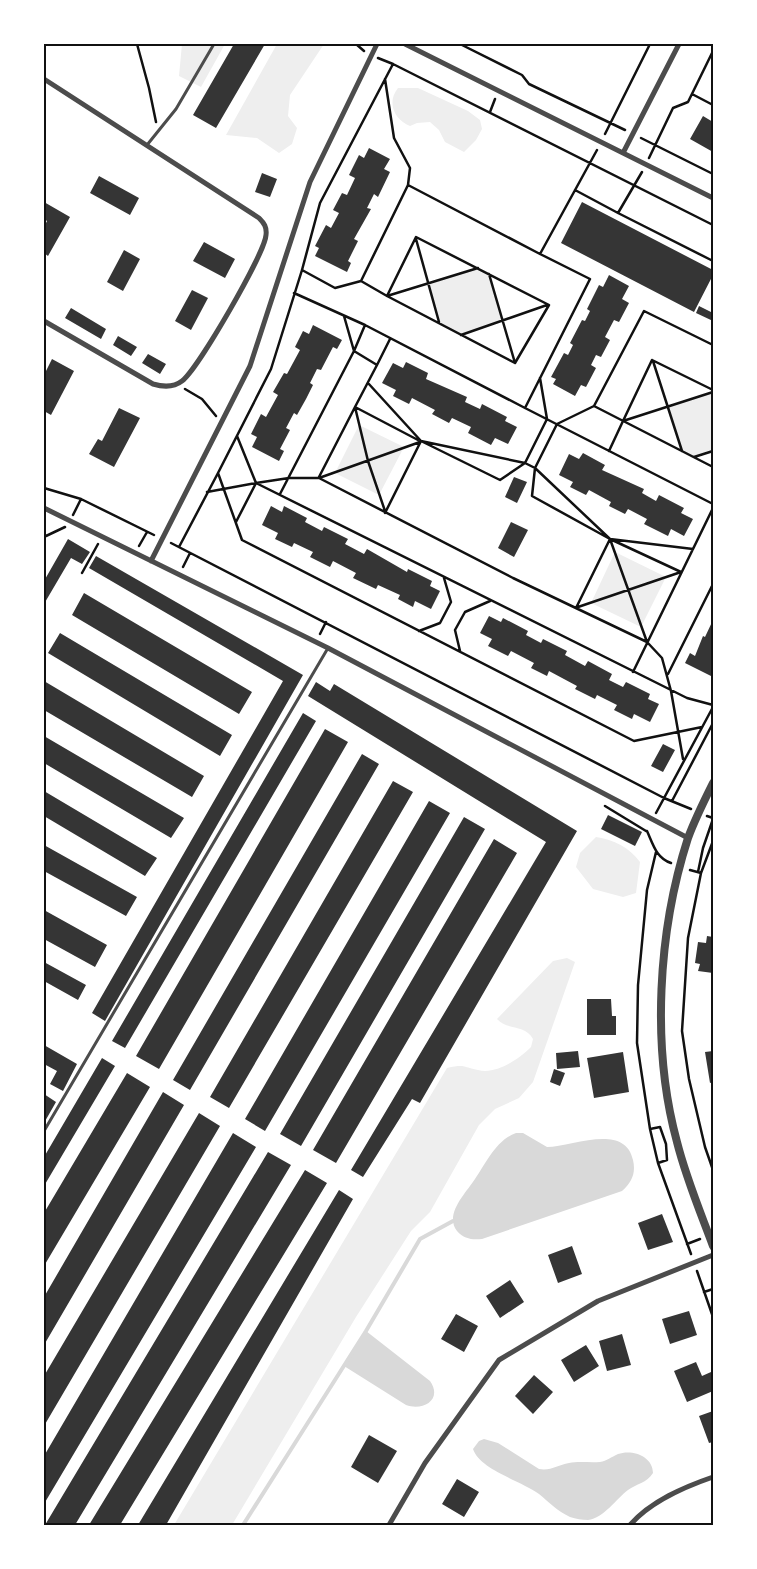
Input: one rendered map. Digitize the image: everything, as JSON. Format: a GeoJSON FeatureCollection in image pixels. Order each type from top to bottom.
{"type":"FeatureCollection","features":[{"type":"Feature","properties":{"kind":"street"},"geometry":{"type":"LineString","coordinates":[[151,561],[250,366],[310,182],[377,44]]}},
{"type":"Feature","properties":{"kind":"street"},"geometry":{"type":"LineString","coordinates":[[405,44],[713,198]]}},
{"type":"Feature","properties":{"kind":"street"},"geometry":{"type":"LineString","coordinates":[[623,153],[679,44]]}},
{"type":"Feature","properties":{"kind":"street"},"geometry":{"type":"LineString","coordinates":[[44,79],[259,218],[267,232],[263,247],[237,298],[187,377],[177,384],[166,387],[153,384],[44,321]]}},
{"type":"Feature","properties":{"kind":"street"},"geometry":{"type":"LineString","coordinates":[[44,508],[328,648],[688,838]]}},
{"type":"Feature","properties":{"kind":"street"},"geometry":{"type":"LineString","coordinates":[[713,783],[688,838],[681,866],[671,911],[663,963],[661,1007],[668,1101],[676,1141],[692,1191],[713,1246]]}},
{"type":"Feature","properties":{"kind":"street"},"geometry":{"type":"LineString","coordinates":[[389,1525],[426,1463],[499,1360],[598,1301],[713,1255]]}},
{"type":"Feature","properties":{"kind":"street"},"geometry":{"type":"LineString","coordinates":[[630,1525],[656,1504],[682,1489],[713,1477]]}},
{"type":"Feature","properties":{"kind":"lane"},"geometry":{"type":"LineString","coordinates":[[146,146],[158,134],[182,101],[214,44]]}},
{"type":"Feature","properties":{"kind":"lane"},"geometry":{"type":"LineString","coordinates":[[44,1131],[328,648]]}},
{"type":"Feature","properties":{"kind":"path"},"geometry":{"type":"LineString","coordinates":[[137,44],[149,88],[158,134]]}},
{"type":"Feature","properties":{"kind":"path"},"geometry":{"type":"LineString","coordinates":[[460,44],[522,75],[529,84],[713,174]]}},
{"type":"Feature","properties":{"kind":"path"},"geometry":{"type":"LineString","coordinates":[[609,124],[650,44]]}},
{"type":"Feature","properties":{"kind":"path"},"geometry":{"type":"LineString","coordinates":[[618,213],[646,164],[673,108],[688,102],[713,51]]}},
{"type":"Feature","properties":{"kind":"path"},"geometry":{"type":"LineString","coordinates":[[179,547],[271,369],[302,270],[320,203],[393,64],[713,225]]}},
{"type":"Feature","properties":{"kind":"path"},"geometry":{"type":"LineString","coordinates":[[361,281],[408,185],[410,168],[394,138],[385,78]]}},
{"type":"Feature","properties":{"kind":"path"},"geometry":{"type":"LineString","coordinates":[[490,112],[499,91]]}},
{"type":"Feature","properties":{"kind":"path"},"geometry":{"type":"LineString","coordinates":[[692,94],[713,105]]}},
{"type":"Feature","properties":{"kind":"path"},"geometry":{"type":"LineString","coordinates":[[540,254],[590,162]]}},
{"type":"Feature","properties":{"kind":"path"},"geometry":{"type":"LineString","coordinates":[[408,185],[590,279],[525,408]]}},
{"type":"Feature","properties":{"kind":"path"},"geometry":{"type":"LineString","coordinates":[[575,190],[713,260]]}},
{"type":"Feature","properties":{"kind":"path"},"geometry":{"type":"LineString","coordinates":[[388,296],[416,237]]}},
{"type":"Feature","properties":{"kind":"path"},"geometry":{"type":"LineString","coordinates":[[416,237],[549,305]]}},
{"type":"Feature","properties":{"kind":"path"},"geometry":{"type":"LineString","coordinates":[[416,237],[440,324]]}},
{"type":"Feature","properties":{"kind":"path"},"geometry":{"type":"LineString","coordinates":[[388,296],[478,268]]}},
{"type":"Feature","properties":{"kind":"path"},"geometry":{"type":"LineString","coordinates":[[302,270],[335,288],[361,281],[515,363]]}},
{"type":"Feature","properties":{"kind":"path"},"geometry":{"type":"LineString","coordinates":[[489,274],[515,363]]}},
{"type":"Feature","properties":{"kind":"path"},"geometry":{"type":"LineString","coordinates":[[294,293],[365,326],[713,504]]}},
{"type":"Feature","properties":{"kind":"path"},"geometry":{"type":"LineString","coordinates":[[461,335],[549,305]]}},
{"type":"Feature","properties":{"kind":"path"},"geometry":{"type":"LineString","coordinates":[[515,363],[549,305]]}},
{"type":"Feature","properties":{"kind":"path"},"geometry":{"type":"LineString","coordinates":[[681,572],[610,539],[532,496],[535,468],[557,424],[594,406],[644,311],[713,345]]}},
{"type":"Feature","properties":{"kind":"path"},"geometry":{"type":"LineString","coordinates":[[344,316],[354,351],[377,365]]}},
{"type":"Feature","properties":{"kind":"path"},"geometry":{"type":"LineString","coordinates":[[280,494],[365,326]]}},
{"type":"Feature","properties":{"kind":"path"},"geometry":{"type":"LineString","coordinates":[[319,478],[390,339]]}},
{"type":"Feature","properties":{"kind":"path"},"geometry":{"type":"LineString","coordinates":[[652,360],[713,391]]}},
{"type":"Feature","properties":{"kind":"path"},"geometry":{"type":"LineString","coordinates":[[652,360],[682,451]]}},
{"type":"Feature","properties":{"kind":"path"},"geometry":{"type":"LineString","coordinates":[[609,451],[652,360]]}},
{"type":"Feature","properties":{"kind":"path"},"geometry":{"type":"LineString","coordinates":[[355,407],[500,480],[525,463],[547,419],[540,378]]}},
{"type":"Feature","properties":{"kind":"path"},"geometry":{"type":"LineString","coordinates":[[368,383],[421,441]]}},
{"type":"Feature","properties":{"kind":"path"},"geometry":{"type":"LineString","coordinates":[[177,384],[202,399],[213,410],[220,424]]}},
{"type":"Feature","properties":{"kind":"path"},"geometry":{"type":"LineString","coordinates":[[623,421],[713,391]]}},
{"type":"Feature","properties":{"kind":"path"},"geometry":{"type":"LineString","coordinates":[[594,406],[713,466]]}},
{"type":"Feature","properties":{"kind":"path"},"geometry":{"type":"LineString","coordinates":[[355,407],[368,460],[385,513]]}},
{"type":"Feature","properties":{"kind":"path"},"geometry":{"type":"LineString","coordinates":[[237,436],[256,482],[633,672],[687,698],[713,706],[646,831],[656,852],[663,860],[699,873]]}},
{"type":"Feature","properties":{"kind":"path"},"geometry":{"type":"LineString","coordinates":[[385,513],[421,441]]}},
{"type":"Feature","properties":{"kind":"path"},"geometry":{"type":"LineString","coordinates":[[207,492],[256,482],[289,478],[319,478],[421,441],[525,463],[535,468],[610,539],[647,642]]}},
{"type":"Feature","properties":{"kind":"path"},"geometry":{"type":"LineString","coordinates":[[694,457],[713,451]]}},
{"type":"Feature","properties":{"kind":"path"},"geometry":{"type":"LineString","coordinates":[[218,473],[242,540],[634,741],[678,731],[702,728]]}},
{"type":"Feature","properties":{"kind":"path"},"geometry":{"type":"LineString","coordinates":[[319,478],[385,513],[647,642],[662,658],[671,690],[683,760]]}},
{"type":"Feature","properties":{"kind":"path"},"geometry":{"type":"LineString","coordinates":[[236,522],[256,482]]}},
{"type":"Feature","properties":{"kind":"path"},"geometry":{"type":"LineString","coordinates":[[44,488],[81,499]]}},
{"type":"Feature","properties":{"kind":"path"},"geometry":{"type":"LineString","coordinates":[[633,672],[713,508]]}},
{"type":"Feature","properties":{"kind":"path"},"geometry":{"type":"LineString","coordinates":[[44,534],[46,536],[66,527]]}},
{"type":"Feature","properties":{"kind":"path"},"geometry":{"type":"LineString","coordinates":[[610,539],[693,549]]}},
{"type":"Feature","properties":{"kind":"path"},"geometry":{"type":"LineString","coordinates":[[576,608],[610,539]]}},
{"type":"Feature","properties":{"kind":"path"},"geometry":{"type":"LineString","coordinates":[[82,573],[98,543]]}},
{"type":"Feature","properties":{"kind":"path"},"geometry":{"type":"LineString","coordinates":[[576,608],[681,572]]}},
{"type":"Feature","properties":{"kind":"path"},"geometry":{"type":"LineString","coordinates":[[420,631],[440,623],[451,602],[444,578]]}},
{"type":"Feature","properties":{"kind":"path"},"geometry":{"type":"LineString","coordinates":[[667,675],[713,584]]}},
{"type":"Feature","properties":{"kind":"path"},"geometry":{"type":"LineString","coordinates":[[460,651],[455,630],[465,612],[490,601]]}},
{"type":"Feature","properties":{"kind":"path"},"geometry":{"type":"LineString","coordinates":[[316,642],[326,622]]}},
{"type":"Feature","properties":{"kind":"path"},"geometry":{"type":"LineString","coordinates":[[671,801],[713,723]]}},
{"type":"Feature","properties":{"kind":"path"},"geometry":{"type":"LineString","coordinates":[[713,819],[702,848],[688,938],[682,1031],[689,1079],[705,1147],[713,1170]]}},
{"type":"Feature","properties":{"kind":"path"},"geometry":{"type":"LineString","coordinates":[[699,873],[713,840]]}},
{"type":"Feature","properties":{"kind":"path"},"geometry":{"type":"LineString","coordinates":[[650,1129],[660,1127],[666,1144],[668,1160],[658,1163]]}},
{"type":"Feature","properties":{"kind":"path"},"geometry":{"type":"LineString","coordinates":[[704,1292],[713,1289]]}},
{"type":"Feature","properties":{"kind":"shaded area"},"geometry":{"type":"Polygon","coordinates":[[[182,44],[225,44],[201,87],[179,76],[182,44]]]}},
{"type":"Feature","properties":{"kind":"shaded area"},"geometry":{"type":"Polygon","coordinates":[[[277,44],[324,44],[290,95],[288,116],[297,128],[292,144],[279,153],[257,138],[226,135],[277,44]]]}},
{"type":"Feature","properties":{"kind":"shaded area"},"geometry":{"type":"Polygon","coordinates":[[[398,88],[418,88],[468,111],[480,120],[482,129],[476,140],[464,152],[445,142],[439,130],[430,122],[417,123],[410,126],[400,120],[396,115],[393,105],[394,94],[398,88]]]}},
{"type":"Feature","properties":{"kind":"shaded area"},"geometry":{"type":"Polygon","coordinates":[[[478,268],[489,274],[502,321],[461,335],[440,324],[427,285],[478,268]]]}},
{"type":"Feature","properties":{"kind":"shaded area"},"geometry":{"type":"Polygon","coordinates":[[[713,392],[713,451],[694,457],[682,451],[669,407],[713,392]]]}},
{"type":"Feature","properties":{"kind":"shaded area"},"geometry":{"type":"Polygon","coordinates":[[[359,425],[404,447],[379,495],[335,473],[359,425]]]}},
{"type":"Feature","properties":{"kind":"shaded area"},"geometry":{"type":"Polygon","coordinates":[[[615,552],[666,577],[641,627],[591,603],[615,552]]]}},
{"type":"Feature","properties":{"kind":"shaded area"},"geometry":{"type":"Polygon","coordinates":[[[596,837],[621,845],[640,862],[636,893],[623,897],[593,889],[576,867],[580,853],[596,837]]]}},
{"type":"Feature","properties":{"kind":"shaded area"},"geometry":{"type":"Polygon","coordinates":[[[567,958],[575,962],[533,1082],[519,1098],[495,1109],[479,1125],[430,1212],[411,1231],[356,1317],[232,1525],[174,1525],[447,1068],[460,1066],[485,1071],[492,1070],[507,1065],[526,1052],[531,1047],[533,1039],[530,1034],[501,1023],[497,1019],[553,961],[567,958]]]}},
{"type":"Feature","properties":{"kind":"shaded area"},"geometry":{"type":"Polygon","coordinates":[[[516,1133],[523,1133],[547,1147],[596,1139],[609,1139],[620,1142],[628,1149],[633,1160],[634,1169],[632,1177],[622,1191],[482,1239],[465,1237],[457,1231],[454,1224],[453,1218],[458,1204],[497,1146],[516,1133]]]}},
{"type":"Feature","properties":{"kind":"shaded area"},"geometry":{"type":"Polygon","coordinates":[[[366,1331],[430,1381],[434,1394],[433,1399],[424,1405],[406,1405],[344,1366],[366,1331]]]}},
{"type":"Feature","properties":{"kind":"shaded area"},"geometry":{"type":"Polygon","coordinates":[[[484,1439],[498,1443],[539,1469],[551,1469],[573,1462],[600,1462],[618,1454],[629,1452],[646,1458],[652,1467],[653,1473],[645,1481],[628,1490],[599,1516],[588,1520],[577,1519],[565,1515],[532,1489],[484,1463],[473,1449],[479,1441],[484,1439]]]}},
{"type":"Feature","properties":{"kind":"building"},"geometry":{"type":"Polygon","coordinates":[[[234,44],[265,44],[216,128],[193,115],[234,44]]]}},
{"type":"Feature","properties":{"kind":"building"},"geometry":{"type":"Polygon","coordinates":[[[703,116],[713,122],[713,152],[690,139],[703,116]]]}},
{"type":"Feature","properties":{"kind":"building"},"geometry":{"type":"Polygon","coordinates":[[[369,148],[390,159],[384,169],[390,172],[378,197],[374,194],[367,208],[371,209],[354,239],[358,241],[348,261],[351,263],[347,272],[315,256],[319,248],[315,246],[326,225],[331,228],[339,213],[333,210],[342,193],[347,195],[355,178],[349,175],[359,155],[364,158],[369,148]]]}},
{"type":"Feature","properties":{"kind":"building"},"geometry":{"type":"Polygon","coordinates":[[[262,173],[277,179],[270,197],[255,192],[262,173]]]}},
{"type":"Feature","properties":{"kind":"building"},"geometry":{"type":"Polygon","coordinates":[[[99,176],[139,198],[130,215],[90,193],[99,176]]]}},
{"type":"Feature","properties":{"kind":"building"},"geometry":{"type":"Polygon","coordinates":[[[44,202],[70,217],[48,256],[44,253],[44,227],[47,221],[44,219],[44,202]]]}},
{"type":"Feature","properties":{"kind":"building"},"geometry":{"type":"Polygon","coordinates":[[[582,202],[713,270],[713,275],[694,312],[561,243],[582,202]]]}},
{"type":"Feature","properties":{"kind":"building"},"geometry":{"type":"Polygon","coordinates":[[[204,242],[235,259],[225,278],[193,261],[204,242]]]}},
{"type":"Feature","properties":{"kind":"building"},"geometry":{"type":"Polygon","coordinates":[[[124,250],[140,259],[123,291],[107,282],[124,250]]]}},
{"type":"Feature","properties":{"kind":"building"},"geometry":{"type":"Polygon","coordinates":[[[609,275],[629,286],[622,299],[629,303],[619,322],[614,320],[605,337],[610,340],[601,357],[596,355],[591,365],[596,368],[586,387],[581,385],[575,396],[553,384],[556,379],[551,377],[564,353],[568,355],[573,345],[570,343],[582,320],[585,321],[590,311],[587,309],[599,285],[603,287],[609,275]]]}},
{"type":"Feature","properties":{"kind":"building"},"geometry":{"type":"Polygon","coordinates":[[[192,290],[208,298],[191,330],[175,321],[192,290]]]}},
{"type":"Feature","properties":{"kind":"building"},"geometry":{"type":"Polygon","coordinates":[[[699,306],[713,313],[713,321],[696,313],[699,306]]]}},
{"type":"Feature","properties":{"kind":"building"},"geometry":{"type":"Polygon","coordinates":[[[71,308],[106,329],[101,339],[65,318],[71,308]]]}},
{"type":"Feature","properties":{"kind":"building"},"geometry":{"type":"Polygon","coordinates":[[[313,325],[342,340],[337,349],[333,347],[321,370],[317,369],[310,383],[313,385],[306,399],[297,415],[294,413],[286,428],[290,430],[280,449],[284,451],[279,461],[252,447],[257,437],[251,434],[261,414],[266,417],[278,395],[273,392],[284,373],[287,374],[300,350],[295,347],[303,331],[309,334],[313,325]]]}},
{"type":"Feature","properties":{"kind":"building"},"geometry":{"type":"Polygon","coordinates":[[[118,336],[137,347],[131,356],[113,345],[118,336]]]}},
{"type":"Feature","properties":{"kind":"building"},"geometry":{"type":"Polygon","coordinates":[[[148,354],[166,364],[160,374],[142,363],[148,354]]]}},
{"type":"Feature","properties":{"kind":"building"},"geometry":{"type":"Polygon","coordinates":[[[52,359],[74,371],[51,415],[44,411],[44,375],[52,359]]]}},
{"type":"Feature","properties":{"kind":"building"},"geometry":{"type":"Polygon","coordinates":[[[406,362],[428,373],[426,379],[467,397],[465,402],[480,409],[482,404],[507,417],[505,421],[517,427],[508,444],[495,438],[491,445],[468,433],[471,427],[452,418],[449,423],[432,414],[435,410],[412,398],[409,404],[393,396],[396,390],[382,383],[393,363],[403,368],[406,362]]]}},
{"type":"Feature","properties":{"kind":"building"},"geometry":{"type":"Polygon","coordinates":[[[119,408],[140,418],[114,467],[89,454],[98,439],[102,441],[119,408]]]}},
{"type":"Feature","properties":{"kind":"building"},"geometry":{"type":"Polygon","coordinates":[[[583,453],[605,465],[602,470],[644,489],[642,493],[656,501],[659,495],[684,508],[681,513],[693,519],[684,536],[671,529],[668,536],[644,524],[647,519],[628,509],[625,514],[609,506],[611,502],[589,490],[586,495],[570,487],[573,482],[559,475],[569,454],[579,459],[583,453]]]}},
{"type":"Feature","properties":{"kind":"building"},"geometry":{"type":"Polygon","coordinates":[[[514,477],[527,482],[517,503],[505,497],[514,477]]]}},
{"type":"Feature","properties":{"kind":"building"},"geometry":{"type":"Polygon","coordinates":[[[271,506],[282,512],[284,506],[307,518],[305,522],[322,531],[324,527],[348,539],[345,544],[364,554],[367,549],[407,572],[408,569],[432,581],[430,586],[440,591],[431,609],[415,601],[413,607],[398,599],[400,595],[378,585],[376,589],[353,578],[356,573],[333,561],[330,567],[310,557],[313,552],[294,543],[292,547],[275,539],[278,533],[262,525],[271,506]]]}},
{"type":"Feature","properties":{"kind":"building"},"geometry":{"type":"Polygon","coordinates":[[[511,522],[528,530],[514,557],[498,548],[511,522]]]}},
{"type":"Feature","properties":{"kind":"building"},"geometry":{"type":"Polygon","coordinates":[[[68,539],[90,552],[82,564],[71,558],[44,604],[44,581],[68,539]]]}},
{"type":"Feature","properties":{"kind":"building"},"geometry":{"type":"Polygon","coordinates":[[[96,556],[303,675],[105,1021],[92,1013],[283,681],[89,568],[96,556]]]}},
{"type":"Feature","properties":{"kind":"building"},"geometry":{"type":"Polygon","coordinates":[[[84,593],[252,692],[239,714],[72,615],[84,593]]]}},
{"type":"Feature","properties":{"kind":"building"},"geometry":{"type":"Polygon","coordinates":[[[489,616],[501,622],[503,618],[528,631],[526,635],[541,643],[543,639],[567,651],[565,655],[585,666],[588,661],[612,674],[609,680],[623,687],[626,682],[650,694],[648,699],[659,704],[650,722],[634,714],[632,719],[614,710],[617,705],[597,695],[595,699],[575,689],[577,686],[549,671],[547,676],[531,668],[534,663],[511,651],[508,656],[488,646],[492,639],[480,633],[489,616]]]}},
{"type":"Feature","properties":{"kind":"building"},"geometry":{"type":"Polygon","coordinates":[[[713,620],[713,677],[685,663],[690,653],[695,656],[703,636],[705,637],[713,620]]]}},
{"type":"Feature","properties":{"kind":"building"},"geometry":{"type":"Polygon","coordinates":[[[60,633],[232,735],[220,756],[48,653],[60,633]]]}},
{"type":"Feature","properties":{"kind":"building"},"geometry":{"type":"Polygon","coordinates":[[[44,681],[204,776],[192,797],[44,710],[44,681]]]}},
{"type":"Feature","properties":{"kind":"building"},"geometry":{"type":"Polygon","coordinates":[[[316,682],[330,691],[334,684],[577,831],[420,1103],[412,1099],[363,1177],[351,1170],[546,842],[308,696],[316,682]]]}},
{"type":"Feature","properties":{"kind":"building"},"geometry":{"type":"Polygon","coordinates":[[[303,713],[316,721],[125,1048],[112,1041],[303,713]]]}},
{"type":"Feature","properties":{"kind":"building"},"geometry":{"type":"Polygon","coordinates":[[[325,729],[348,742],[159,1069],[136,1056],[325,729]]]}},
{"type":"Feature","properties":{"kind":"building"},"geometry":{"type":"Polygon","coordinates":[[[44,736],[184,818],[171,838],[44,763],[44,736]]]}},
{"type":"Feature","properties":{"kind":"building"},"geometry":{"type":"Polygon","coordinates":[[[663,744],[675,750],[663,772],[651,766],[663,744]]]}},
{"type":"Feature","properties":{"kind":"building"},"geometry":{"type":"Polygon","coordinates":[[[362,754],[379,764],[190,1090],[173,1080],[362,754]]]}},
{"type":"Feature","properties":{"kind":"building"},"geometry":{"type":"Polygon","coordinates":[[[393,781],[413,792],[229,1108],[210,1097],[393,781]]]}},
{"type":"Feature","properties":{"kind":"building"},"geometry":{"type":"Polygon","coordinates":[[[44,791],[157,858],[145,876],[44,816],[44,791]]]}},
{"type":"Feature","properties":{"kind":"building"},"geometry":{"type":"Polygon","coordinates":[[[429,801],[450,813],[265,1131],[245,1119],[429,801]]]}},
{"type":"Feature","properties":{"kind":"building"},"geometry":{"type":"Polygon","coordinates":[[[608,815],[642,832],[635,846],[601,829],[608,815]]]}},
{"type":"Feature","properties":{"kind":"building"},"geometry":{"type":"Polygon","coordinates":[[[464,817],[485,829],[301,1146],[280,1134],[464,817]]]}},
{"type":"Feature","properties":{"kind":"building"},"geometry":{"type":"Polygon","coordinates":[[[494,839],[517,853],[336,1163],[313,1150],[494,839]]]}},
{"type":"Feature","properties":{"kind":"building"},"geometry":{"type":"Polygon","coordinates":[[[44,845],[137,897],[126,916],[44,871],[44,845]]]}},
{"type":"Feature","properties":{"kind":"building"},"geometry":{"type":"Polygon","coordinates":[[[44,910],[107,945],[95,967],[44,939],[44,910]]]}},
{"type":"Feature","properties":{"kind":"building"},"geometry":{"type":"Polygon","coordinates":[[[707,936],[713,937],[713,973],[698,971],[700,964],[695,963],[698,942],[706,943],[707,936]]]}},
{"type":"Feature","properties":{"kind":"building"},"geometry":{"type":"Polygon","coordinates":[[[44,962],[86,985],[78,1000],[44,981],[44,962]]]}},
{"type":"Feature","properties":{"kind":"building"},"geometry":{"type":"Polygon","coordinates":[[[587,999],[611,999],[612,1016],[616,1016],[616,1035],[587,1035],[587,999]]]}},
{"type":"Feature","properties":{"kind":"building"},"geometry":{"type":"Polygon","coordinates":[[[44,1045],[77,1064],[63,1091],[50,1084],[57,1071],[44,1064],[44,1045]]]}},
{"type":"Feature","properties":{"kind":"building"},"geometry":{"type":"Polygon","coordinates":[[[578,1051],[580,1067],[557,1069],[556,1053],[578,1051]]]}},
{"type":"Feature","properties":{"kind":"building"},"geometry":{"type":"Polygon","coordinates":[[[713,1051],[713,1082],[710,1083],[705,1052],[713,1051]]]}},
{"type":"Feature","properties":{"kind":"building"},"geometry":{"type":"Polygon","coordinates":[[[623,1052],[629,1092],[594,1098],[587,1058],[623,1052]]]}},
{"type":"Feature","properties":{"kind":"building"},"geometry":{"type":"Polygon","coordinates":[[[102,1058],[115,1066],[44,1186],[44,1157],[102,1058]]]}},
{"type":"Feature","properties":{"kind":"building"},"geometry":{"type":"Polygon","coordinates":[[[554,1069],[565,1073],[560,1086],[550,1082],[554,1069]]]}},
{"type":"Feature","properties":{"kind":"building"},"geometry":{"type":"Polygon","coordinates":[[[127,1073],[150,1087],[44,1266],[44,1213],[127,1073]]]}},
{"type":"Feature","properties":{"kind":"building"},"geometry":{"type":"Polygon","coordinates":[[[163,1092],[184,1105],[44,1345],[44,1297],[163,1092]]]}},
{"type":"Feature","properties":{"kind":"building"},"geometry":{"type":"Polygon","coordinates":[[[44,1094],[56,1102],[44,1123],[44,1094]]]}},
{"type":"Feature","properties":{"kind":"building"},"geometry":{"type":"Polygon","coordinates":[[[199,1113],[220,1126],[44,1426],[44,1376],[199,1113]]]}},
{"type":"Feature","properties":{"kind":"building"},"geometry":{"type":"Polygon","coordinates":[[[233,1133],[256,1147],[44,1504],[44,1456],[233,1133]]]}},
{"type":"Feature","properties":{"kind":"building"},"geometry":{"type":"Polygon","coordinates":[[[268,1152],[291,1165],[75,1525],[45,1525],[268,1152]]]}},
{"type":"Feature","properties":{"kind":"building"},"geometry":{"type":"Polygon","coordinates":[[[305,1170],[327,1183],[120,1525],[89,1525],[305,1170]]]}},
{"type":"Feature","properties":{"kind":"building"},"geometry":{"type":"Polygon","coordinates":[[[339,1190],[353,1199],[166,1525],[138,1525],[339,1190]]]}},
{"type":"Feature","properties":{"kind":"building"},"geometry":{"type":"Polygon","coordinates":[[[662,1214],[673,1242],[648,1250],[638,1223],[662,1214]]]}},
{"type":"Feature","properties":{"kind":"building"},"geometry":{"type":"Polygon","coordinates":[[[572,1246],[582,1274],[558,1283],[548,1255],[572,1246]]]}},
{"type":"Feature","properties":{"kind":"building"},"geometry":{"type":"Polygon","coordinates":[[[510,1280],[524,1302],[500,1318],[486,1296],[510,1280]]]}},
{"type":"Feature","properties":{"kind":"building"},"geometry":{"type":"Polygon","coordinates":[[[689,1311],[697,1335],[670,1344],[662,1319],[689,1311]]]}},
{"type":"Feature","properties":{"kind":"building"},"geometry":{"type":"Polygon","coordinates":[[[456,1314],[478,1326],[464,1352],[441,1339],[456,1314]]]}},
{"type":"Feature","properties":{"kind":"building"},"geometry":{"type":"Polygon","coordinates":[[[622,1334],[631,1365],[607,1371],[599,1341],[622,1334]]]}},
{"type":"Feature","properties":{"kind":"building"},"geometry":{"type":"Polygon","coordinates":[[[586,1345],[599,1366],[574,1382],[561,1360],[586,1345]]]}},
{"type":"Feature","properties":{"kind":"building"},"geometry":{"type":"Polygon","coordinates":[[[696,1362],[702,1376],[711,1372],[713,1391],[687,1402],[674,1371],[696,1362]]]}},
{"type":"Feature","properties":{"kind":"building"},"geometry":{"type":"Polygon","coordinates":[[[534,1375],[553,1392],[533,1414],[515,1396],[534,1375]]]}},
{"type":"Feature","properties":{"kind":"building"},"geometry":{"type":"Polygon","coordinates":[[[713,1411],[713,1442],[709,1443],[699,1416],[713,1411]]]}},
{"type":"Feature","properties":{"kind":"building"},"geometry":{"type":"Polygon","coordinates":[[[369,1435],[397,1451],[378,1483],[351,1467],[369,1435]]]}},
{"type":"Feature","properties":{"kind":"building"},"geometry":{"type":"Polygon","coordinates":[[[457,1479],[479,1492],[464,1517],[442,1504],[457,1479]]]}},
{"type":"Feature","properties":{"kind":"waterway"},"geometry":{"type":"LineString","coordinates":[[243,1525],[366,1331],[420,1239],[453,1221]]}}]}
